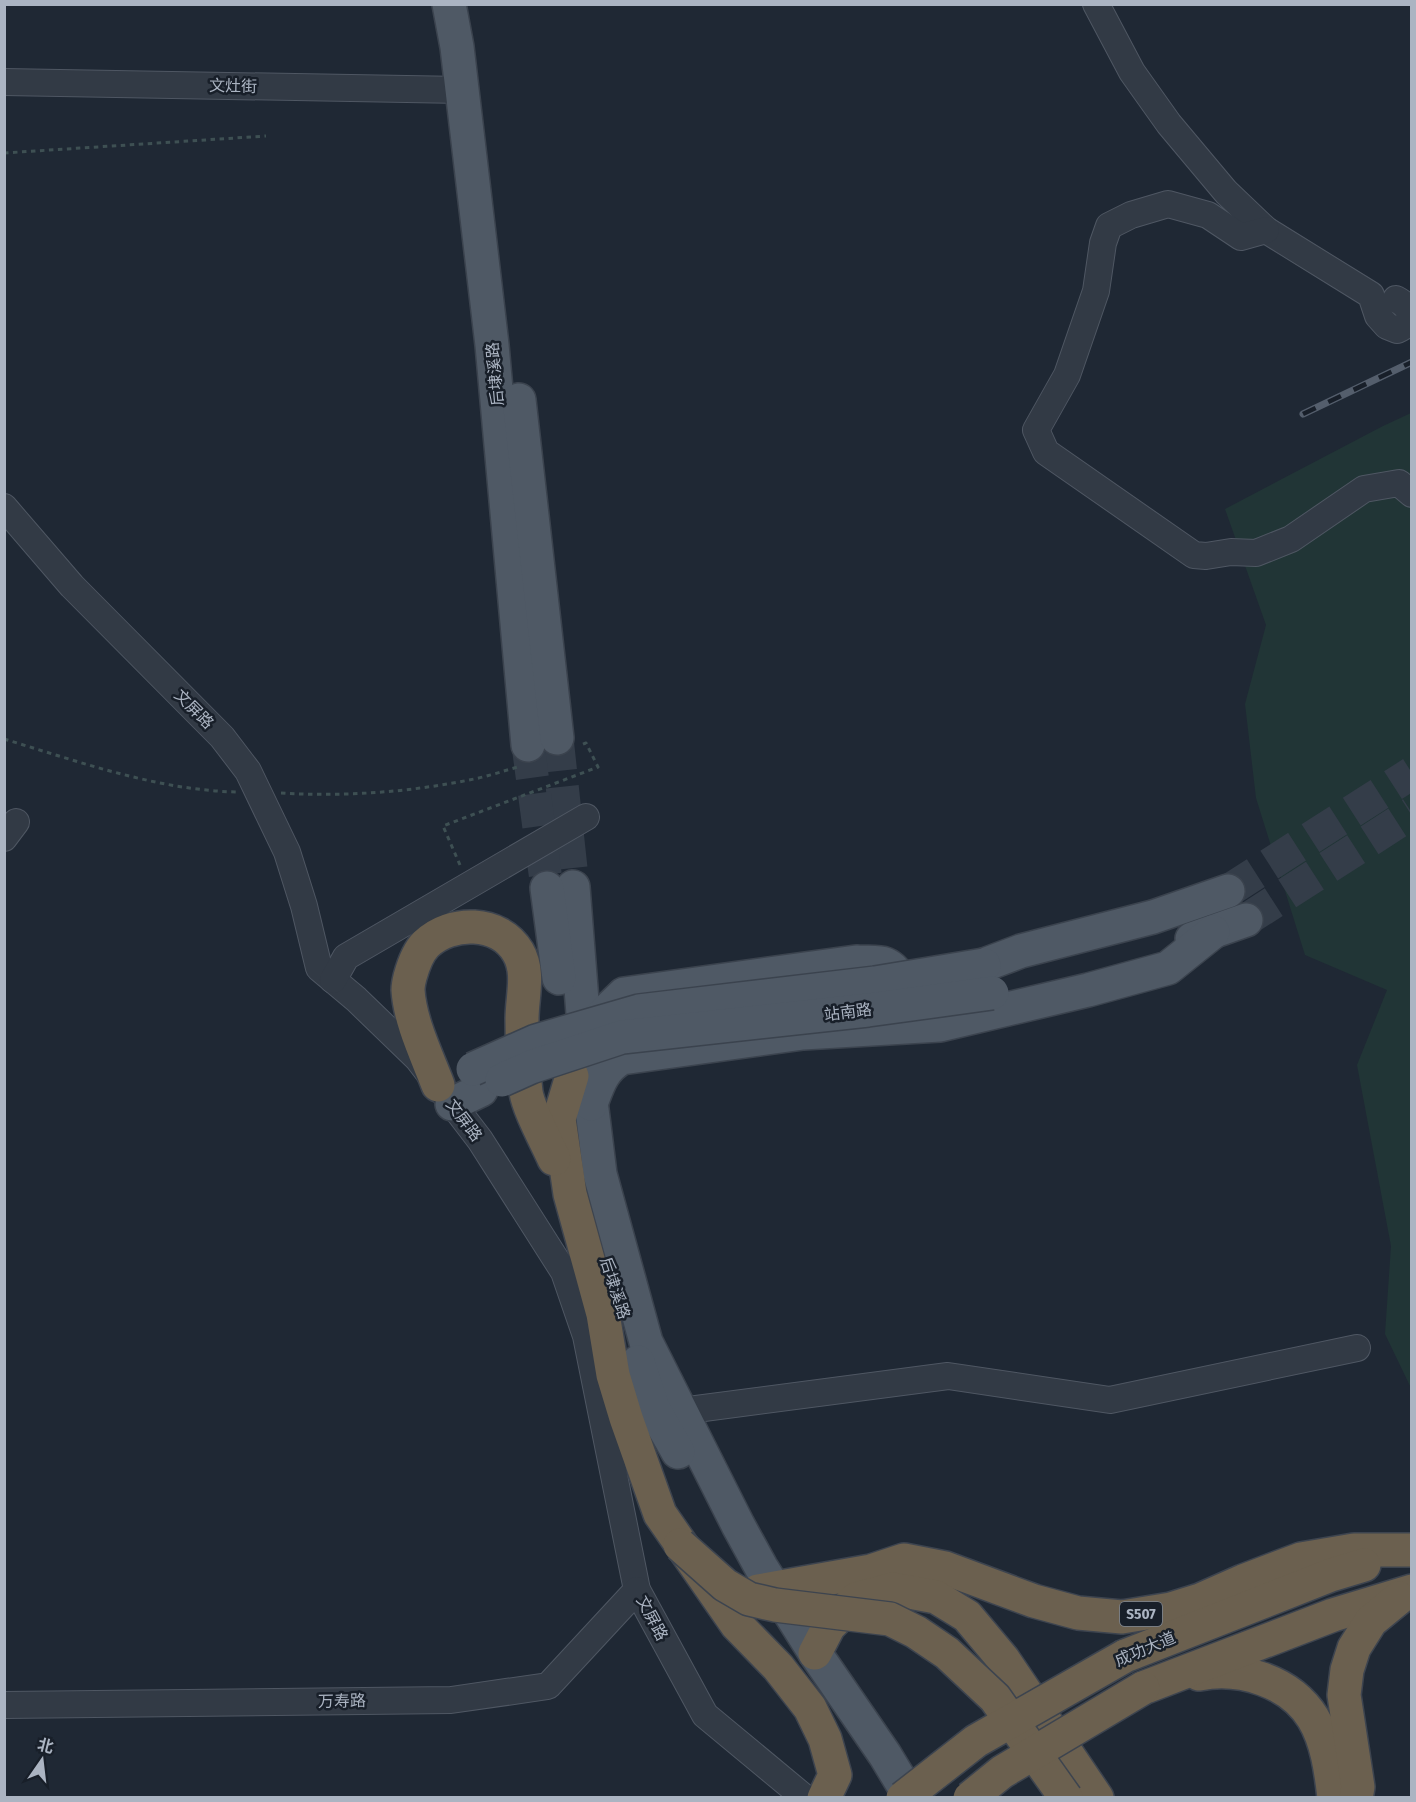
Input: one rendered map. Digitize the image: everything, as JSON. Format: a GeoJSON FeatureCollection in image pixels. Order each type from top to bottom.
{"type":"FeatureCollection","features":[{"type":"Feature","properties":{"kind":"highway"},"geometry":{"type":"LineString","coordinates":[[445,1095],[413,1015],[408,988],[413,964],[426,945],[441,934],[459,927],[477,927],[494,932],[518,952],[525,974],[522,1019],[526,1095],[572,1202]]}},
{"type":"Feature","properties":{"kind":"highway"},"geometry":{"type":"LineString","coordinates":[[572,1076],[559,1119],[572,1202],[603,1314],[614,1376],[626,1418],[660,1514],[737,1625],[778,1667],[810,1708],[825,1739],[835,1775],[824,1797]]}},
{"type":"Feature","properties":{"kind":"highway"},"geometry":{"type":"LineString","coordinates":[[680,1545],[725,1585],[749,1599],[775,1605],[890,1619],[916,1632],[947,1653],[995,1698],[1066,1797]]}},
{"type":"Feature","properties":{"kind":"highway","name":"S507"},"geometry":{"type":"LineString","coordinates":[[871,1571],[904,1560],[945,1568],[1034,1601],[1078,1613],[1122,1617],[1171,1609],[1200,1600],[1301,1559],[1354,1550],[1412,1550]]}},
{"type":"Feature","properties":{"kind":"highway","name":"成功大道"},"geometry":{"type":"LineString","coordinates":[[903,1797],[976,1741],[1125,1656],[1331,1575],[1412,1550]]}},
{"type":"Feature","properties":{"kind":"highway"},"geometry":{"type":"LineString","coordinates":[[766,1589],[871,1571],[926,1585],[970,1607],[1019,1661],[1113,1797]]}},
{"type":"Feature","properties":{"kind":"highway"},"geometry":{"type":"LineString","coordinates":[[804,1653],[856,1599],[893,1589],[936,1597],[967,1616],[1003,1659],[1096,1797]]}},
{"type":"Feature","properties":{"kind":"highway"},"geometry":{"type":"LineString","coordinates":[[970,1797],[1002,1772],[1153,1685],[1333,1615],[1408,1593]]}},
{"type":"Feature","properties":{"kind":"highway"},"geometry":{"type":"LineString","coordinates":[[1356,1797],[1358,1786],[1344,1695],[1347,1670],[1354,1648],[1371,1621],[1408,1593]]}},
{"type":"Feature","properties":{"kind":"highway"},"geometry":{"type":"LineString","coordinates":[[1153,1685],[1206,1673],[1255,1676],[1277,1685],[1300,1703],[1313,1718],[1323,1742],[1334,1797]]}},
{"type":"Feature","properties":{"kind":"highway"},"geometry":{"type":"LineString","coordinates":[[1355,1765],[1367,1797]]}},
{"type":"Feature","properties":{"kind":"main road","name":"后埭溪路"},"geometry":{"type":"LineString","coordinates":[[449,4],[546,749]]}},
{"type":"Feature","properties":{"kind":"main road","name":"后埭溪路"},"geometry":{"type":"LineString","coordinates":[[472,4],[480,56],[546,749]]}},
{"type":"Feature","properties":{"kind":"main road","name":"后埭溪路"},"geometry":{"type":"LineString","coordinates":[[591,1104],[560,887],[572,1076],[592,1218],[653,1408],[766,1589]]}},
{"type":"Feature","properties":{"kind":"main road","name":"站南路"},"geometry":{"type":"LineString","coordinates":[[445,1095],[477,1079],[536,1041],[639,1011],[875,983],[988,979],[1021,951],[1153,917],[1228,891]]}},
{"type":"Feature","properties":{"kind":"main road","name":"站南路"},"geometry":{"type":"LineString","coordinates":[[477,1079],[531,1067],[622,1037],[868,1010],[988,979],[1153,953],[1246,920]]}},
{"type":"Feature","properties":{"kind":"main road"},"geometry":{"type":"LineString","coordinates":[[886,1797],[766,1589],[738,1525],[646,1342],[600,1174],[591,1104],[598,1083],[610,1064],[622,1059],[803,1033],[940,1025],[1088,990],[1168,968],[1213,932]]}},
{"type":"Feature","properties":{"kind":"main road"},"geometry":{"type":"LineString","coordinates":[[593,1024],[624,994],[856,962],[885,964],[894,970],[901,983],[903,997],[899,1010],[891,1018],[851,1030]]}},
{"type":"Feature","properties":{"kind":"main road"},"geometry":{"type":"LineString","coordinates":[[804,1653],[885,1755],[911,1797]]}},
{"type":"Feature","properties":{"kind":"street"},"geometry":{"type":"LineString","coordinates":[[1096,4],[1132,72],[1169,124],[1226,192],[1266,230],[1371,295],[1378,316],[1387,326],[1397,330],[1405,327],[1410,320],[1411,313],[1404,300]]}},
{"type":"Feature","properties":{"kind":"street","name":"文灶街"},"geometry":{"type":"LineString","coordinates":[[4,82],[462,90]]}},
{"type":"Feature","properties":{"kind":"street"},"geometry":{"type":"LineString","coordinates":[[1266,230],[1241,237],[1208,215],[1168,204],[1131,215],[1109,226],[1103,243],[1096,291],[1067,375],[1036,430],[1046,452],[1194,555],[1206,556],[1231,552],[1256,553],[1291,539],[1364,489],[1399,483],[1412,494]]}},
{"type":"Feature","properties":{"kind":"street","name":"文屏路"},"geometry":{"type":"LineString","coordinates":[[4,507],[72,586],[222,737],[248,771],[287,852],[304,906],[319,968],[418,1059],[480,1140],[564,1272],[586,1336],[637,1590],[705,1715],[805,1797]]}},
{"type":"Feature","properties":{"kind":"street"},"geometry":{"type":"LineString","coordinates":[[333,980],[346,957],[586,817]]}},
{"type":"Feature","properties":{"kind":"street"},"geometry":{"type":"LineString","coordinates":[[681,1411],[948,1376],[1110,1400],[1357,1348]]}},
{"type":"Feature","properties":{"kind":"street","name":"万寿路"},"geometry":{"type":"LineString","coordinates":[[4,1706],[451,1700],[548,1686],[637,1590]]}},
{"type":"Feature","properties":{"kind":"path"},"geometry":{"type":"LineString","coordinates":[[4,153],[266,136]]}},
{"type":"Feature","properties":{"kind":"path"},"geometry":{"type":"LineString","coordinates":[[4,739],[164,784],[231,791],[322,795],[388,792],[475,779],[546,749],[586,743],[598,767],[443,826],[469,885]]}},
{"type":"Feature","properties":{"kind":"green space"},"geometry":{"type":"Polygon","coordinates":[[[1411,413],[1411,1388],[1385,1334],[1391,1246],[1357,1065],[1387,990],[1305,955],[1256,798],[1245,704],[1266,625],[1225,509],[1411,413]]]}},
{"type":"Feature","properties":{"kind":"tunnel"},"geometry":{"type":"LineString","coordinates":[[557,738],[573,887]]}},
{"type":"Feature","properties":{"kind":"tunnel"},"geometry":{"type":"LineString","coordinates":[[528,745],[547,888]]}},
{"type":"Feature","properties":{"kind":"tunnel"},"geometry":{"type":"LineString","coordinates":[[1228,891],[1412,773]]}},
{"type":"Feature","properties":{"kind":"tunnel"},"geometry":{"type":"LineString","coordinates":[[1246,920],[1412,813]]}},
{"type":"Feature","properties":{"kind":"railway"},"geometry":{"type":"LineString","coordinates":[[1303,414],[1412,362]]}}]}
